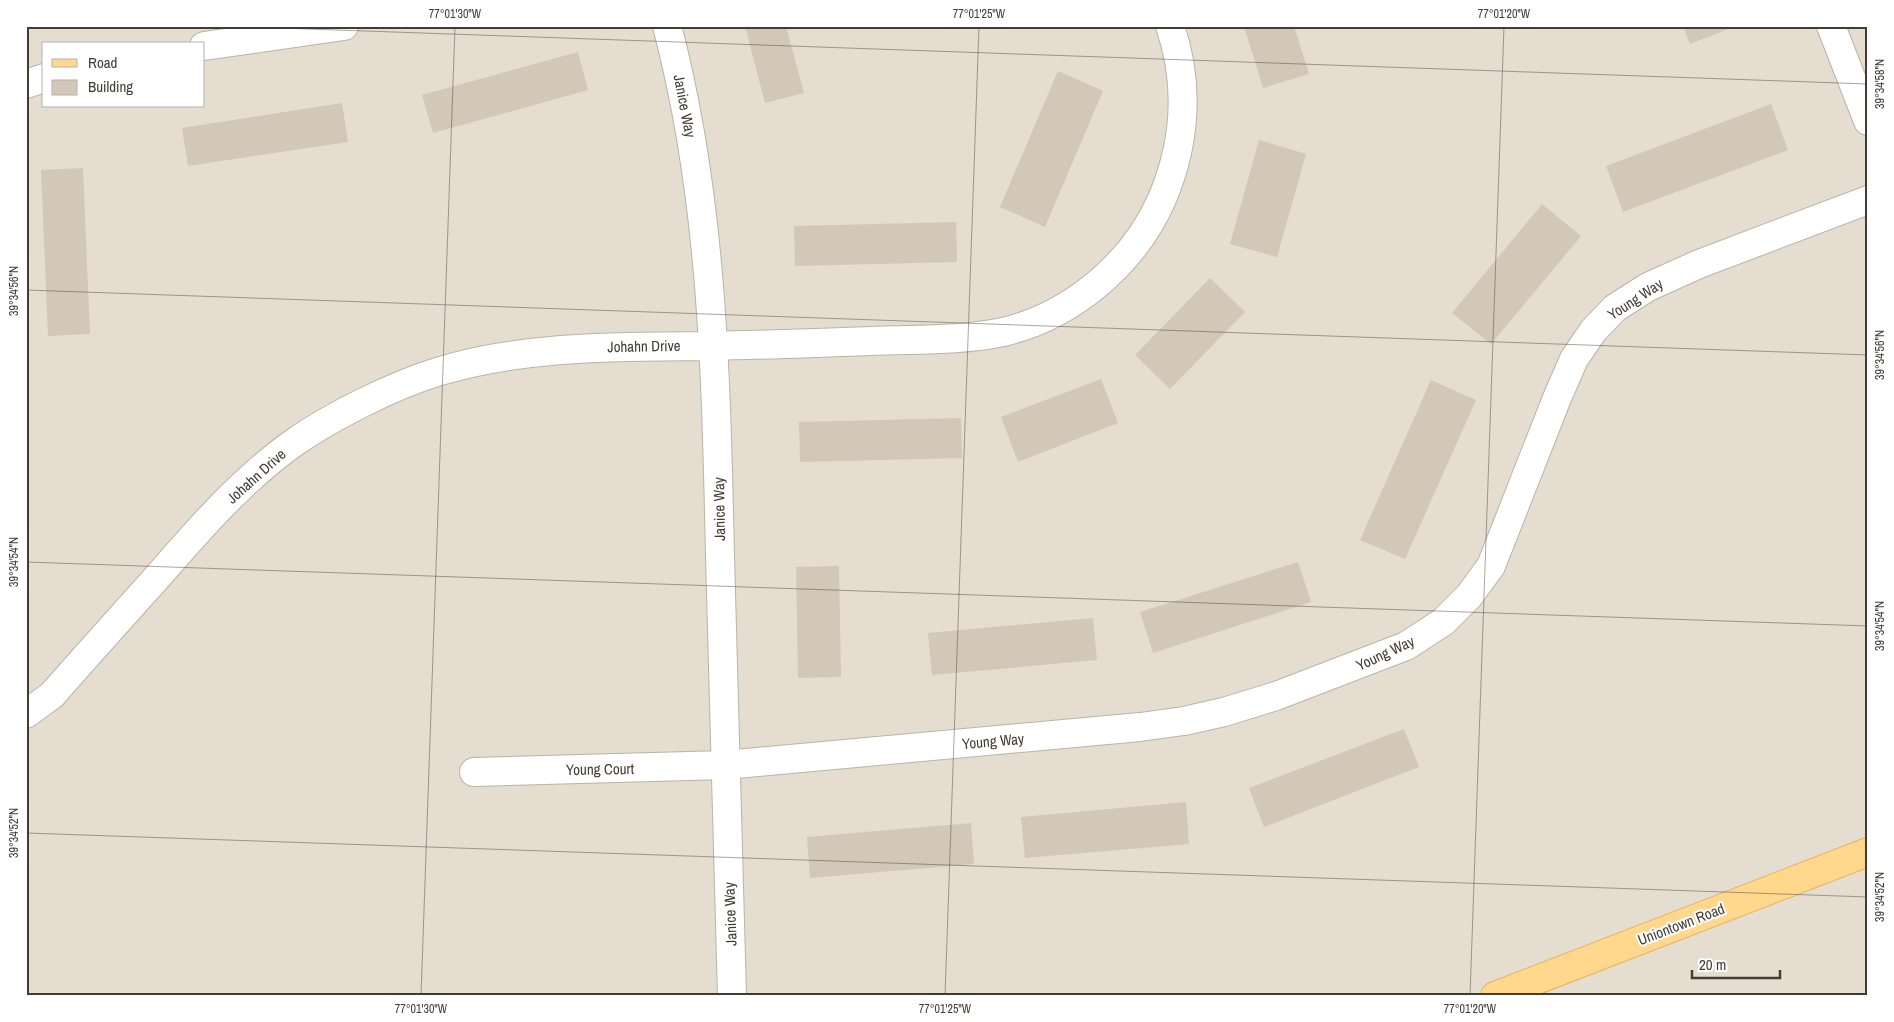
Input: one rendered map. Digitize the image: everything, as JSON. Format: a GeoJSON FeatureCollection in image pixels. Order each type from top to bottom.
{"type":"FeatureCollection","features":[{"type":"Feature","properties":{"kind":"main road","name":"Uniontown Road"},"geometry":{"type":"LineString","coordinates":[[1495,996],[1868,852]]}},
{"type":"Feature","properties":{"kind":"street"},"geometry":{"type":"LineString","coordinates":[[205,46],[344,26]]}},
{"type":"Feature","properties":{"kind":"street","name":"Janice Way"},"geometry":{"type":"LineString","coordinates":[[667,26],[678,66],[701,196],[714,346],[732,996]]}},
{"type":"Feature","properties":{"kind":"street","name":"Johahn Drive"},"geometry":{"type":"LineString","coordinates":[[26,714],[52,695],[218,510],[258,471],[291,445],[326,424],[385,393],[436,373],[500,356],[584,347],[714,346],[963,338],[1006,331],[1052,314],[1094,288],[1128,254],[1153,217],[1173,173],[1182,133],[1183,90],[1177,47],[1170,26]]}},
{"type":"Feature","properties":{"kind":"street"},"geometry":{"type":"LineString","coordinates":[[1831,26],[1868,121]]}},
{"type":"Feature","properties":{"kind":"street"},"geometry":{"type":"LineString","coordinates":[[26,84],[42,79]]}},
{"type":"Feature","properties":{"kind":"street","name":"Young Way"},"geometry":{"type":"LineString","coordinates":[[725,765],[1121,729],[1184,721],[1224,712],[1276,696],[1406,646],[1443,622],[1470,596],[1490,566],[1574,359],[1593,331],[1615,308],[1648,287],[1698,264],[1868,200]]}},
{"type":"Feature","properties":{"kind":"street","name":"Young Court"},"geometry":{"type":"LineString","coordinates":[[474,772],[725,765]]}},
{"type":"Feature","properties":{"kind":"shaded area"},"geometry":{"type":"Polygon","coordinates":[[[26,26],[1868,26],[1868,996],[26,996],[26,26]]]}},
{"type":"Feature","properties":{"kind":"building"},"geometry":{"type":"Polygon","coordinates":[[[745,26],[786,26],[804,93],[765,103],[745,26]]]}},
{"type":"Feature","properties":{"kind":"building"},"geometry":{"type":"Polygon","coordinates":[[[1244,26],[1294,26],[1309,74],[1263,88],[1244,26]]]}},
{"type":"Feature","properties":{"kind":"building"},"geometry":{"type":"Polygon","coordinates":[[[1683,26],[1736,26],[1690,44],[1683,26]]]}},
{"type":"Feature","properties":{"kind":"building"},"geometry":{"type":"Polygon","coordinates":[[[578,52],[588,90],[433,133],[422,95],[578,52]]]}},
{"type":"Feature","properties":{"kind":"building"},"geometry":{"type":"Polygon","coordinates":[[[1058,71],[1103,91],[1045,227],[1000,207],[1058,71]]]}},
{"type":"Feature","properties":{"kind":"building"},"geometry":{"type":"Polygon","coordinates":[[[342,103],[348,142],[188,166],[182,128],[342,103]]]}},
{"type":"Feature","properties":{"kind":"building"},"geometry":{"type":"Polygon","coordinates":[[[1771,104],[1788,150],[1623,212],[1606,166],[1771,104]]]}},
{"type":"Feature","properties":{"kind":"building"},"geometry":{"type":"Polygon","coordinates":[[[1259,140],[1306,154],[1277,257],[1230,244],[1259,140]]]}},
{"type":"Feature","properties":{"kind":"building"},"geometry":{"type":"Polygon","coordinates":[[[83,168],[90,334],[48,336],[41,170],[83,168]]]}},
{"type":"Feature","properties":{"kind":"building"},"geometry":{"type":"Polygon","coordinates":[[[1542,204],[1581,236],[1491,344],[1452,313],[1542,204]]]}},
{"type":"Feature","properties":{"kind":"building"},"geometry":{"type":"Polygon","coordinates":[[[956,222],[957,262],[795,266],[794,226],[956,222]]]}},
{"type":"Feature","properties":{"kind":"building"},"geometry":{"type":"Polygon","coordinates":[[[1210,278],[1245,312],[1170,389],[1135,355],[1210,278]]]}},
{"type":"Feature","properties":{"kind":"building"},"geometry":{"type":"Polygon","coordinates":[[[1101,379],[1118,423],[1018,462],[1001,417],[1101,379]]]}},
{"type":"Feature","properties":{"kind":"building"},"geometry":{"type":"Polygon","coordinates":[[[1431,380],[1476,400],[1405,559],[1360,540],[1431,380]]]}},
{"type":"Feature","properties":{"kind":"building"},"geometry":{"type":"Polygon","coordinates":[[[961,418],[962,458],[800,462],[799,422],[961,418]]]}},
{"type":"Feature","properties":{"kind":"building"},"geometry":{"type":"Polygon","coordinates":[[[1298,562],[1311,602],[1153,653],[1140,612],[1298,562]]]}},
{"type":"Feature","properties":{"kind":"building"},"geometry":{"type":"Polygon","coordinates":[[[839,566],[841,677],[798,678],[796,567],[839,566]]]}},
{"type":"Feature","properties":{"kind":"building"},"geometry":{"type":"Polygon","coordinates":[[[1093,618],[1097,660],[932,675],[928,633],[1093,618]]]}},
{"type":"Feature","properties":{"kind":"building"},"geometry":{"type":"Polygon","coordinates":[[[1404,729],[1419,767],[1264,827],[1249,788],[1404,729]]]}},
{"type":"Feature","properties":{"kind":"building"},"geometry":{"type":"Polygon","coordinates":[[[1186,802],[1189,844],[1025,858],[1021,817],[1186,802]]]}},
{"type":"Feature","properties":{"kind":"building"},"geometry":{"type":"Polygon","coordinates":[[[971,823],[974,864],[810,878],[807,837],[971,823]]]}}]}
